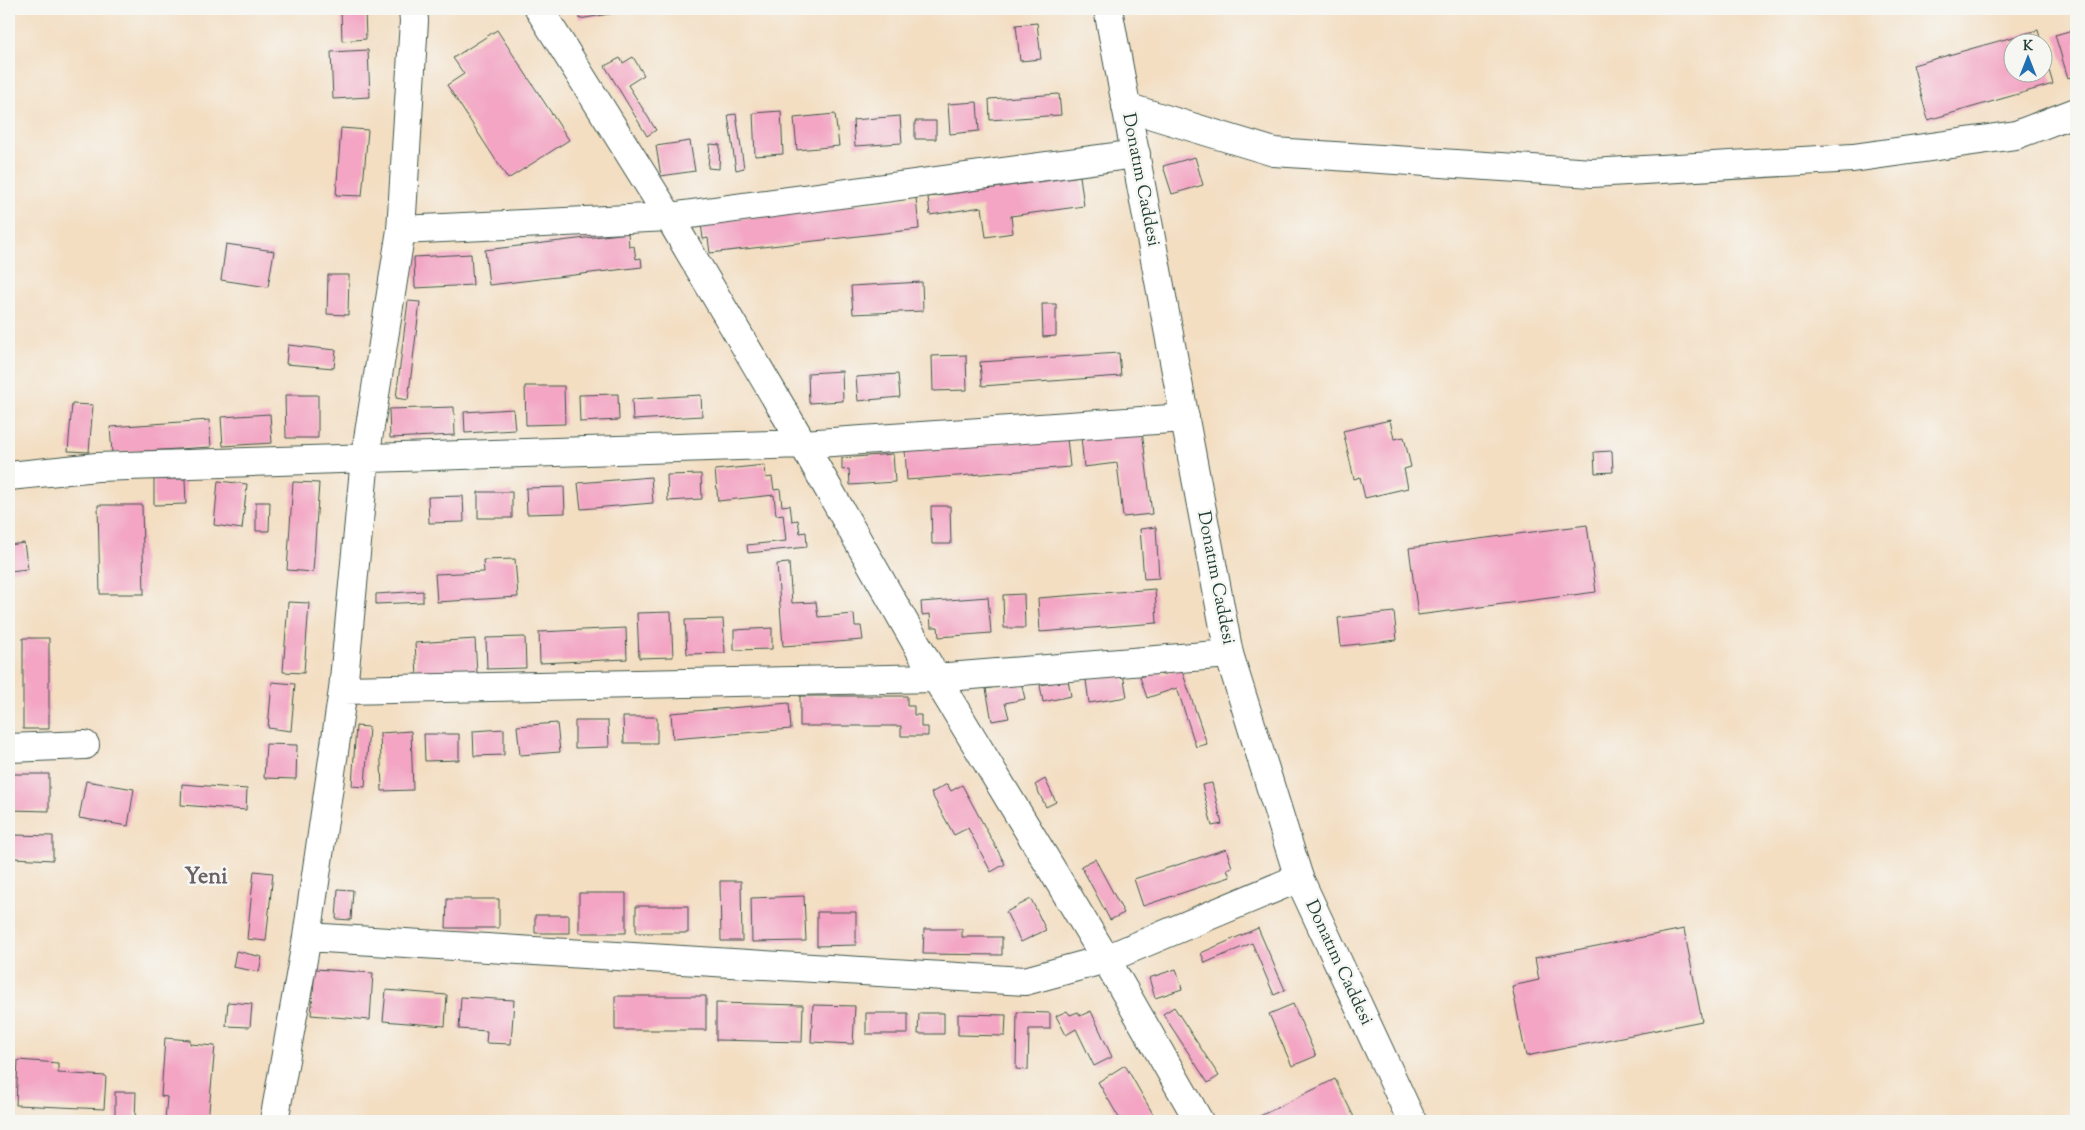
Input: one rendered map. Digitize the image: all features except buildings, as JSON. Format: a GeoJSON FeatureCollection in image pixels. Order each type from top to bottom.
{"type":"FeatureCollection","features":[{"type":"Feature","properties":{"kind":"street"},"geometry":{"type":"LineString","coordinates":[[274,1121],[307,937],[343,690],[365,458],[401,230],[414,21],[413,9]]}},
{"type":"Feature","properties":{"kind":"street"},"geometry":{"type":"LineString","coordinates":[[539,9],[669,217],[803,444],[936,678],[1106,959],[1199,1121]]}},
{"type":"Feature","properties":{"kind":"street","name":"Donatım Caddesi"},"geometry":{"type":"LineString","coordinates":[[1108,9],[1229,654],[1298,878],[1412,1121]]}},
{"type":"Feature","properties":{"kind":"street"},"geometry":{"type":"LineString","coordinates":[[1126,107],[1274,152],[1592,173],[1853,158],[2016,135],[2076,112]]}},
{"type":"Feature","properties":{"kind":"street"},"geometry":{"type":"LineString","coordinates":[[401,230],[669,217],[1136,154]]}},
{"type":"Feature","properties":{"kind":"street"},"geometry":{"type":"LineString","coordinates":[[9,476],[97,467],[803,444],[1185,418]]}},
{"type":"Feature","properties":{"kind":"street"},"geometry":{"type":"LineString","coordinates":[[343,690],[936,678],[1229,654]]}},
{"type":"Feature","properties":{"kind":"street"},"geometry":{"type":"LineString","coordinates":[[9,748],[85,745]]}},
{"type":"Feature","properties":{"kind":"street"},"geometry":{"type":"LineString","coordinates":[[307,937],[1025,981],[1106,959],[1298,878]]}},
{"type":"Feature","properties":{"kind":"district","name":"Yeni"},"geometry":{"type":"Point","coordinates":[206,878]}}]}
